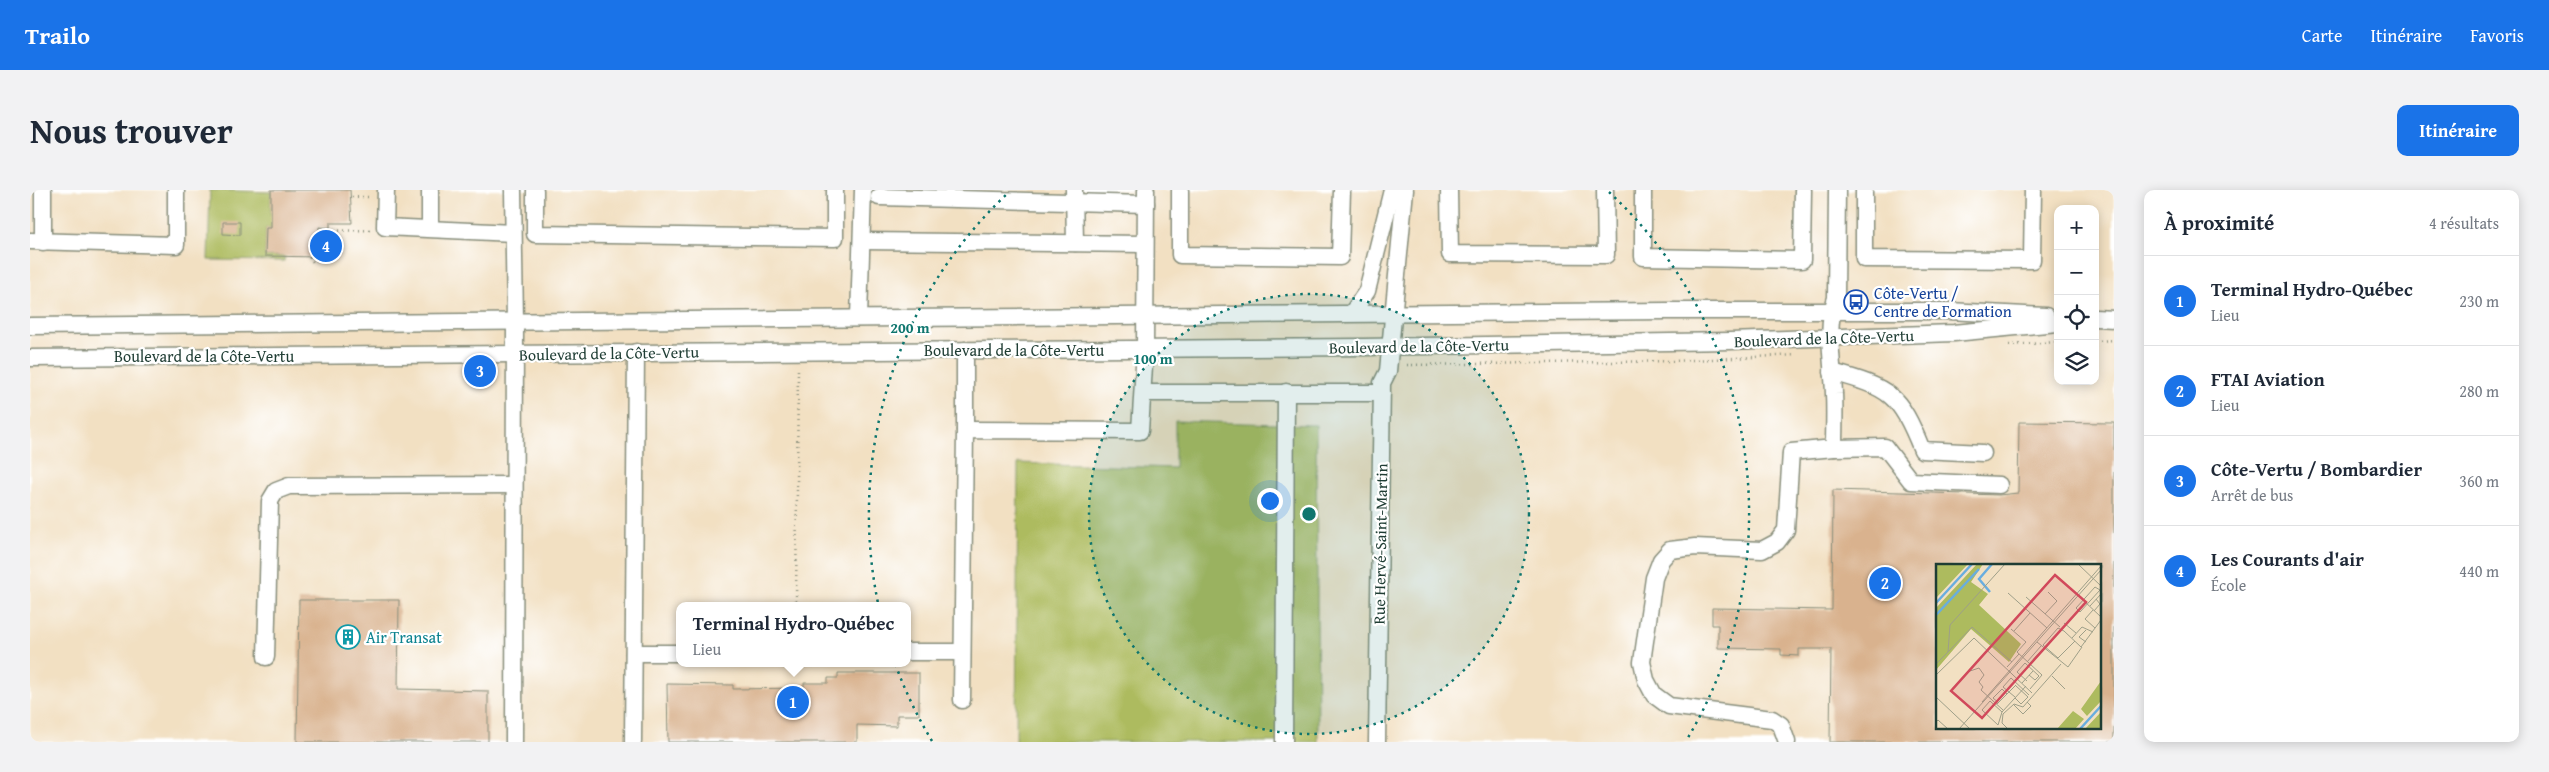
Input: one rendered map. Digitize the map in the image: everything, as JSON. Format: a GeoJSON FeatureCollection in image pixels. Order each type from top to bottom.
{"type":"FeatureCollection","features":[{"type":"Feature","properties":{"kind":"street"},"geometry":{"type":"LineString","coordinates":[[43,190],[36,241],[176,245],[176,190]]}},
{"type":"Feature","properties":{"kind":"street"},"geometry":{"type":"LineString","coordinates":[[386,190],[385,227],[514,233]]}},
{"type":"Feature","properties":{"kind":"street"},"geometry":{"type":"LineString","coordinates":[[430,190],[430,228]]}},
{"type":"Feature","properties":{"kind":"street"},"geometry":{"type":"LineString","coordinates":[[513,190],[515,321],[514,742]]}},
{"type":"Feature","properties":{"kind":"street"},"geometry":{"type":"LineString","coordinates":[[535,190],[535,234],[835,238],[835,190]]}},
{"type":"Feature","properties":{"kind":"street"},"geometry":{"type":"LineString","coordinates":[[859,318],[863,241],[863,190]]}},
{"type":"Feature","properties":{"kind":"street"},"geometry":{"type":"LineString","coordinates":[[1180,190],[1180,255],[1332,257],[1340,257],[1342,190]]}},
{"type":"Feature","properties":{"kind":"street"},"geometry":{"type":"LineString","coordinates":[[1352,313],[1367,291],[1392,190]]}},
{"type":"Feature","properties":{"kind":"street","name":"Rue Hervé-Saint-Martin"},"geometry":{"type":"LineString","coordinates":[[1378,742],[1382,382],[1388,371],[1405,190]]}},
{"type":"Feature","properties":{"kind":"street"},"geometry":{"type":"LineString","coordinates":[[1449,190],[1450,254],[1606,256],[1605,190]]}},
{"type":"Feature","properties":{"kind":"street"},"geometry":{"type":"LineString","coordinates":[[1644,190],[1643,257],[1802,260],[1802,190]]}},
{"type":"Feature","properties":{"kind":"street"},"geometry":{"type":"LineString","coordinates":[[1827,190],[1826,297],[1831,313]]}},
{"type":"Feature","properties":{"kind":"street"},"geometry":{"type":"LineString","coordinates":[[1834,448],[1830,338],[1831,313],[1836,298],[1837,190]]}},
{"type":"Feature","properties":{"kind":"street"},"geometry":{"type":"LineString","coordinates":[[1864,190],[1864,259],[2032,260],[2033,190]]}},
{"type":"Feature","properties":{"kind":"street"},"geometry":{"type":"LineString","coordinates":[[1074,196],[1074,242]]}},
{"type":"Feature","properties":{"kind":"street"},"geometry":{"type":"LineString","coordinates":[[879,197],[1146,197],[1145,349],[1140,431],[964,430]]}},
{"type":"Feature","properties":{"kind":"street"},"geometry":{"type":"LineString","coordinates":[[863,241],[1145,244]]}},
{"type":"Feature","properties":{"kind":"street","name":"Boulevard de la Côte-Vertu"},"geometry":{"type":"LineString","coordinates":[[30,326],[1667,310],[1831,313],[1949,311],[2054,316]]}},
{"type":"Feature","properties":{"kind":"street","name":"Boulevard de la Côte-Vertu"},"geometry":{"type":"LineString","coordinates":[[30,358],[1389,347],[1830,338],[1954,333],[2054,323]]}},
{"type":"Feature","properties":{"kind":"street"},"geometry":{"type":"LineString","coordinates":[[962,700],[965,350]]}},
{"type":"Feature","properties":{"kind":"street"},"geometry":{"type":"LineString","coordinates":[[633,742],[636,352]]}},
{"type":"Feature","properties":{"kind":"street"},"geometry":{"type":"LineString","coordinates":[[1832,372],[1874,384],[1890,393],[1901,406],[1922,450],[1983,453]]}},
{"type":"Feature","properties":{"kind":"street"},"geometry":{"type":"LineString","coordinates":[[1284,742],[1286,392]]}},
{"type":"Feature","properties":{"kind":"street"},"geometry":{"type":"LineString","coordinates":[[1143,393],[1382,393]]}},
{"type":"Feature","properties":{"kind":"street"},"geometry":{"type":"LineString","coordinates":[[1787,742],[1781,725],[1772,719],[1669,706],[1654,695],[1646,680],[1642,662],[1654,578],[1661,560],[1670,550],[1695,547],[1762,550],[1777,542],[1786,530],[1791,452],[1834,448],[1885,447],[1911,481],[1999,485]]}},
{"type":"Feature","properties":{"kind":"street"},"geometry":{"type":"LineString","coordinates":[[266,657],[270,501],[276,491],[289,486],[514,485]]}},
{"type":"Feature","properties":{"kind":"street"},"geometry":{"type":"LineString","coordinates":[[911,652],[962,652]]}},
{"type":"Feature","properties":{"kind":"street"},"geometry":{"type":"LineString","coordinates":[[634,653],[676,653]]}},
{"type":"Feature","properties":{"kind":"path"},"geometry":{"type":"LineString","coordinates":[[352,197],[364,197]]}},
{"type":"Feature","properties":{"kind":"path"},"geometry":{"type":"LineString","coordinates":[[309,257],[313,262],[321,259],[323,253],[321,231],[366,232],[385,227]]}},
{"type":"Feature","properties":{"kind":"path"},"geometry":{"type":"LineString","coordinates":[[2099,341],[2114,340]]}},
{"type":"Feature","properties":{"kind":"path"},"geometry":{"type":"LineString","coordinates":[[796,602],[798,352]]}},
{"type":"Feature","properties":{"kind":"path","name":"Boulevard de la Côte-Vertu"},"geometry":{"type":"LineString","coordinates":[[1407,364],[1664,361],[1801,355]]}},
{"type":"Feature","properties":{"kind":"green space"},"geometry":{"type":"Polygon","coordinates":[[[210,190],[271,192],[271,216],[299,217],[299,228],[266,228],[265,256],[285,257],[284,261],[208,260],[210,190]]]}},
{"type":"Feature","properties":{"kind":"green space"},"geometry":{"type":"Polygon","coordinates":[[[1175,421],[1316,425],[1318,742],[1016,742],[1018,463],[1175,468],[1175,421]]]}},
{"type":"Feature","properties":{"kind":"building"},"geometry":{"type":"Polygon","coordinates":[[[271,190],[350,190],[352,223],[330,223],[330,228],[319,227],[319,257],[265,256],[266,228],[271,228],[271,190]]]}},
{"type":"Feature","properties":{"kind":"building"},"geometry":{"type":"Polygon","coordinates":[[[223,222],[240,222],[240,235],[223,234],[223,222]]]}},
{"type":"Feature","properties":{"kind":"building"},"geometry":{"type":"Polygon","coordinates":[[[2019,422],[2114,423],[2114,742],[1830,742],[1831,649],[1799,649],[1799,656],[1781,655],[1781,649],[1718,648],[1718,625],[1712,625],[1712,608],[1832,610],[1833,490],[1999,495],[2018,493],[2019,422]]]}},
{"type":"Feature","properties":{"kind":"building","name":"Air Transat"},"geometry":{"type":"Polygon","coordinates":[[[299,600],[399,600],[398,689],[488,691],[488,742],[297,742],[299,600]]]}},
{"type":"Feature","properties":{"kind":"building"},"geometry":{"type":"Polygon","coordinates":[[[838,673],[919,673],[919,715],[897,715],[897,726],[857,725],[857,742],[668,742],[667,684],[733,685],[733,689],[804,688],[804,683],[828,683],[828,678],[838,678],[838,673]]]}},
{"type":"Feature","properties":{"kind":"place","name":"Les Courants d'air"},"geometry":{"type":"Point","coordinates":[326,246]}},
{"type":"Feature","properties":{"kind":"place","name":"Côte-Vertu / Centre de Formation"},"geometry":{"type":"Point","coordinates":[1856,302]}},
{"type":"Feature","properties":{"kind":"place","name":"Côte-Vertu / Bombardier"},"geometry":{"type":"Point","coordinates":[480,371]}},
{"type":"Feature","properties":{"kind":"place","name":"FTAI Aviation"},"geometry":{"type":"Point","coordinates":[1885,583]}},
{"type":"Feature","properties":{"kind":"place","name":"Air Transat"},"geometry":{"type":"Point","coordinates":[348,637]}},
{"type":"Feature","properties":{"kind":"place","name":"Terminal Hydro-Québec"},"geometry":{"type":"Point","coordinates":[793,702]}}]}
